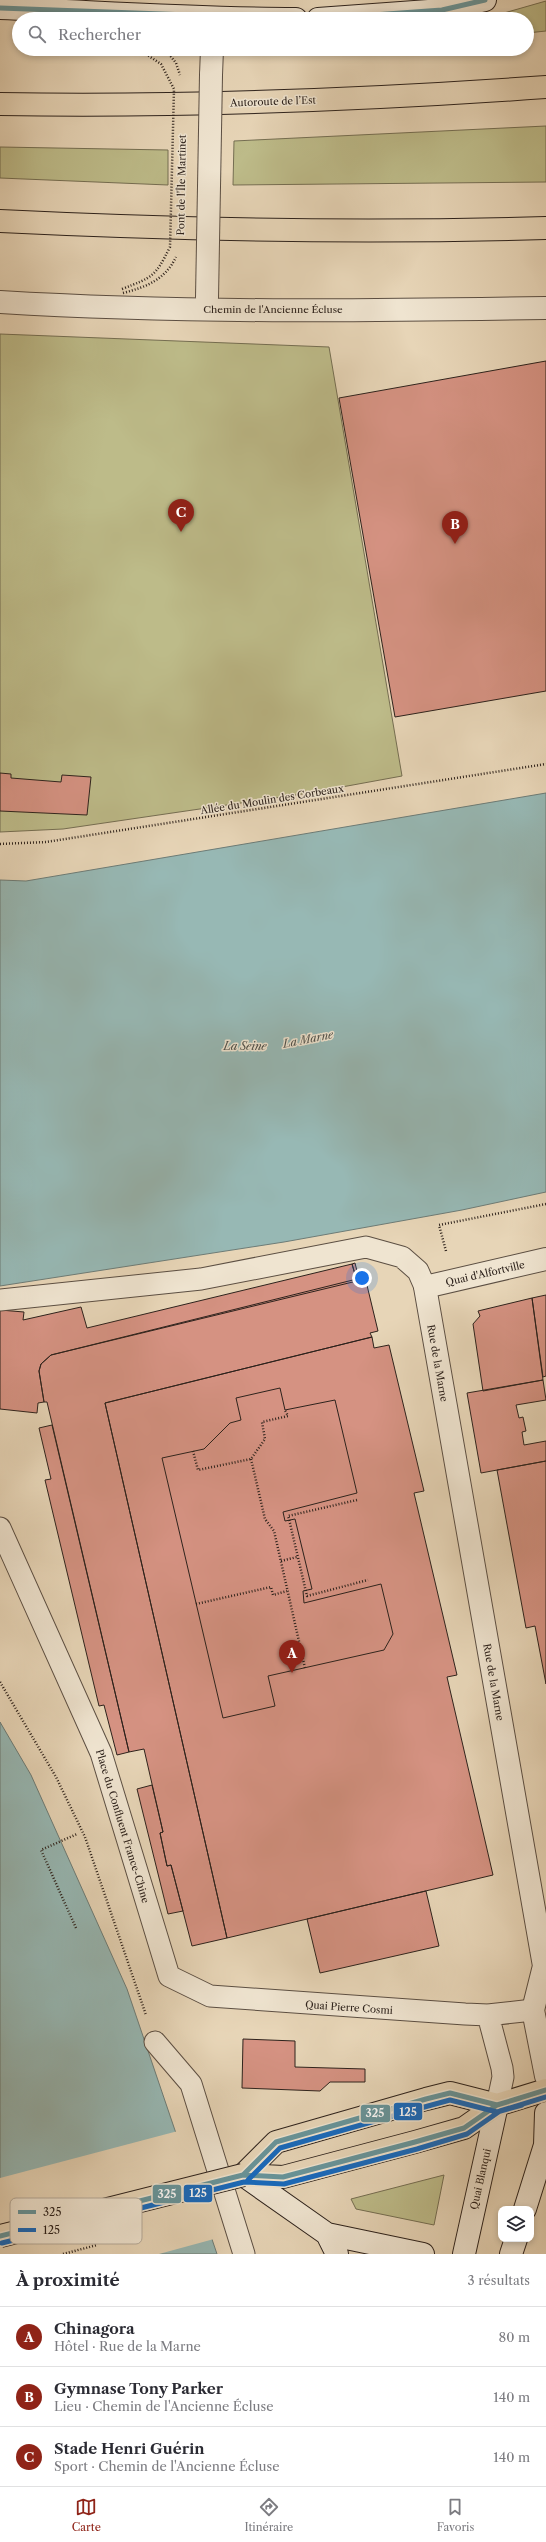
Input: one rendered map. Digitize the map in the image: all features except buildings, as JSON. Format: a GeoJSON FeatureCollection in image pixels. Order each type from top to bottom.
{"type":"FeatureCollection","features":[{"type":"Feature","properties":{"kind":"main road","name":"Autoroute de l’Est"},"geometry":{"type":"LineString","coordinates":[[0,104],[253,102],[412,97],[546,88]]}},
{"type":"Feature","properties":{"kind":"main road"},"geometry":{"type":"LineString","coordinates":[[0,221],[123,227],[313,230],[546,228]]}},
{"type":"Feature","properties":{"kind":"main road"},"geometry":{"type":"LineString","coordinates":[[142,2200],[243,2175],[283,2177],[415,2142],[464,2128],[497,2105],[546,2090]]}},
{"type":"Feature","properties":{"kind":"main road"},"geometry":{"type":"LineString","coordinates":[[243,2175],[276,2142],[426,2099],[450,2093],[497,2105]]}},
{"type":"Feature","properties":{"kind":"main road"},"geometry":{"type":"LineString","coordinates":[[0,2236],[10,2233]]}},
{"type":"Feature","properties":{"kind":"street"},"geometry":{"type":"LineString","coordinates":[[212,0],[212,12]]}},
{"type":"Feature","properties":{"kind":"street"},"geometry":{"type":"LineString","coordinates":[[414,12],[442,10],[485,0]]}},
{"type":"Feature","properties":{"kind":"street"},"geometry":{"type":"LineString","coordinates":[[0,8],[114,12]]}},
{"type":"Feature","properties":{"kind":"street"},"geometry":{"type":"LineString","coordinates":[[207,303],[212,56]]}},
{"type":"Feature","properties":{"kind":"street","name":"Chemin de l'Ancienne Écluse"},"geometry":{"type":"LineString","coordinates":[[0,302],[59,305],[207,303],[546,308]]}},
{"type":"Feature","properties":{"kind":"street","name":"Quai d'Alfortville"},"geometry":{"type":"LineString","coordinates":[[425,1287],[546,1258]]}},
{"type":"Feature","properties":{"kind":"street","name":"Rue de la Marne"},"geometry":{"type":"LineString","coordinates":[[425,1287],[544,1966],[533,2010],[546,2076]]}},
{"type":"Feature","properties":{"kind":"street","name":"Quai Blanqui"},"geometry":{"type":"LineString","coordinates":[[464,2254],[497,2105]]}},
{"type":"Feature","properties":{"kind":"street"},"geometry":{"type":"LineString","coordinates":[[526,2206],[545,2145],[546,2113]]}},
{"type":"Feature","properties":{"kind":"street"},"geometry":{"type":"LineString","coordinates":[[243,2175],[327,2234],[423,2254]]}},
{"type":"Feature","properties":{"kind":"street"},"geometry":{"type":"LineString","coordinates":[[327,2234],[337,2254]]}},
{"type":"Feature","properties":{"kind":"street"},"geometry":{"type":"LineString","coordinates":[[511,2254],[515,2242]]}},
{"type":"Feature","properties":{"kind":"lane"},"geometry":{"type":"LineString","coordinates":[[0,1300],[201,1279],[366,1247],[402,1256],[418,1272],[425,1287]]}},
{"type":"Feature","properties":{"kind":"lane","name":"Place du Confluent France-Chine"},"geometry":{"type":"LineString","coordinates":[[0,1528],[101,1753],[169,1976],[210,1996]]}},
{"type":"Feature","properties":{"kind":"lane","name":"Quai Pierre Cosmi"},"geometry":{"type":"LineString","coordinates":[[210,1996],[488,2015],[533,2010]]}},
{"type":"Feature","properties":{"kind":"lane"},"geometry":{"type":"LineString","coordinates":[[488,2015],[503,2077],[497,2105]]}},
{"type":"Feature","properties":{"kind":"lane"},"geometry":{"type":"LineString","coordinates":[[155,2042],[191,2084],[244,2254]]}},
{"type":"Feature","properties":{"kind":"path"},"geometry":{"type":"LineString","coordinates":[[122,289],[149,279],[158,270],[170,247],[174,89],[161,64],[149,56]]}},
{"type":"Feature","properties":{"kind":"path"},"geometry":{"type":"LineString","coordinates":[[170,56],[176,63],[181,78]]}},
{"type":"Feature","properties":{"kind":"path"},"geometry":{"type":"LineString","coordinates":[[123,293],[147,287],[162,276],[172,266],[178,253]]}},
{"type":"Feature","properties":{"kind":"path","name":"Allée du Moulin des Corbeaux"},"geometry":{"type":"LineString","coordinates":[[0,844],[46,842],[546,764]]}},
{"type":"Feature","properties":{"kind":"path"},"geometry":{"type":"LineString","coordinates":[[454,1280],[439,1225],[546,1204]]}},
{"type":"Feature","properties":{"kind":"path"},"geometry":{"type":"LineString","coordinates":[[193,1451],[198,1470],[250,1459],[265,1440],[262,1422],[288,1416],[285,1410]]}},
{"type":"Feature","properties":{"kind":"path"},"geometry":{"type":"LineString","coordinates":[[250,1459],[265,1519],[274,1531],[305,1668]]}},
{"type":"Feature","properties":{"kind":"path"},"geometry":{"type":"LineString","coordinates":[[357,1500],[288,1516],[307,1596],[368,1580]]}},
{"type":"Feature","properties":{"kind":"path"},"geometry":{"type":"LineString","coordinates":[[281,1561],[297,1557]]}},
{"type":"Feature","properties":{"kind":"path"},"geometry":{"type":"LineString","coordinates":[[196,1604],[271,1587],[273,1595],[287,1590]]}},
{"type":"Feature","properties":{"kind":"path"},"geometry":{"type":"LineString","coordinates":[[0,1682],[56,1777],[85,1837],[155,2042]]}},
{"type":"Feature","properties":{"kind":"path"},"geometry":{"type":"LineString","coordinates":[[76,1928],[41,1850],[77,1834]]}},
{"type":"Feature","properties":{"kind":"shaded area"},"geometry":{"type":"Polygon","coordinates":[[[546,1],[546,31],[534,32],[534,12],[508,12],[546,1]]]}},
{"type":"Feature","properties":{"kind":"shaded area"},"geometry":{"type":"Polygon","coordinates":[[[546,126],[546,182],[233,185],[234,141],[546,126]]]}},
{"type":"Feature","properties":{"kind":"shaded area"},"geometry":{"type":"Polygon","coordinates":[[[0,147],[168,150],[168,185],[0,178],[0,147]]]}},
{"type":"Feature","properties":{"kind":"shaded area"},"geometry":{"type":"Polygon","coordinates":[[[0,334],[329,347],[402,776],[309,793],[63,829],[0,832],[0,334]]]}},
{"type":"Feature","properties":{"kind":"shaded area"},"geometry":{"type":"Polygon","coordinates":[[[444,2175],[434,2225],[356,2209],[351,2199],[444,2175]]]}},
{"type":"Feature","properties":{"kind":"water","name":"La Seine"},"geometry":{"type":"Polygon","coordinates":[[[546,793],[546,1192],[462,1210],[284,1242],[0,1286],[0,880],[26,881],[546,793]]]}},
{"type":"Feature","properties":{"kind":"water"},"geometry":{"type":"Polygon","coordinates":[[[0,1722],[31,1775],[127,1989],[217,2254],[0,2254],[0,1722]]]}},
{"type":"Feature","properties":{"kind":"pier"},"geometry":{"type":"Polygon","coordinates":[[[178,2131],[214,2239],[159,2254],[0,2254],[0,2178],[178,2131]]]}},
{"type":"Feature","properties":{"kind":"transit line","name":"325"},"geometry":{"type":"LineString","coordinates":[[414,12],[442,10],[485,0]]}},
{"type":"Feature","properties":{"kind":"transit line","name":"325"},"geometry":{"type":"LineString","coordinates":[[0,8],[108,12]]}},
{"type":"Feature","properties":{"kind":"transit line","name":"325"},"geometry":{"type":"LineString","coordinates":[[142,2200],[243,2175],[283,2177],[415,2142],[464,2128],[497,2105],[546,2090]]}},
{"type":"Feature","properties":{"kind":"transit line","name":"325"},"geometry":{"type":"LineString","coordinates":[[243,2175],[276,2142],[426,2099],[450,2093],[497,2105],[520,2098]]}},
{"type":"Feature","properties":{"kind":"transit line","name":"125"},"geometry":{"type":"LineString","coordinates":[[142,2208],[244,2182],[284,2184],[417,2149],[467,2134],[500,2111],[546,2097]]}},
{"type":"Feature","properties":{"kind":"transit line","name":"125"},"geometry":{"type":"LineString","coordinates":[[248,2180],[280,2148],[428,2106],[450,2100],[497,2112],[522,2105]]}},
{"type":"Feature","properties":{"kind":"transit line","name":"325"},"geometry":{"type":"LineString","coordinates":[[0,2236],[10,2233]]}},
{"type":"Feature","properties":{"kind":"transit line","name":"125"},"geometry":{"type":"LineString","coordinates":[[2,2243],[10,2241]]}},
{"type":"Feature","properties":{"kind":"place","name":"Stade Henri Guérin"},"geometry":{"type":"Point","coordinates":[181,532]}},
{"type":"Feature","properties":{"kind":"place","name":"Gymnase Tony Parker"},"geometry":{"type":"Point","coordinates":[455,544]}},
{"type":"Feature","properties":{"kind":"place","name":"Chinagora"},"geometry":{"type":"Point","coordinates":[292,1673]}},
{"type":"Feature","properties":{"kind":"water label","name":"La Marne"},"geometry":{"type":"Point","coordinates":[308,1039]}}]}
